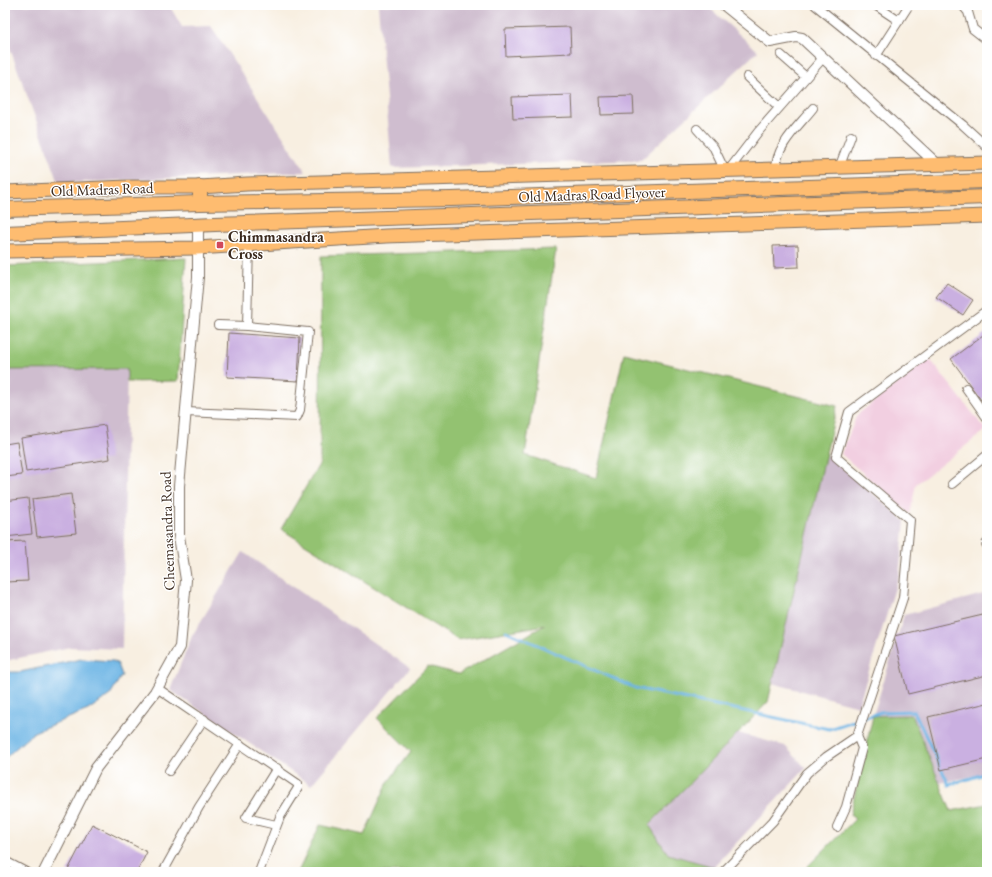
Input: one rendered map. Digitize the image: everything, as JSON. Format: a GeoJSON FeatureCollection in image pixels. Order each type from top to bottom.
{"type":"FeatureCollection","features":[{"type":"Feature","properties":{"kind":"highway","name":"Old Madras Road Flyover"},"geometry":{"type":"LineString","coordinates":[[200,203],[452,199],[987,181]]}},
{"type":"Feature","properties":{"kind":"highway"},"geometry":{"type":"LineString","coordinates":[[200,187],[200,203]]}},
{"type":"Feature","properties":{"kind":"highway","name":"Old Madras Road Flyover"},"geometry":{"type":"LineString","coordinates":[[198,224],[987,197]]}},
{"type":"Feature","properties":{"kind":"highway","name":"Old Madras Road"},"geometry":{"type":"LineString","coordinates":[[5,209],[200,203]]}},
{"type":"Feature","properties":{"kind":"highway"},"geometry":{"type":"LineString","coordinates":[[5,233],[198,224]]}},
{"type":"Feature","properties":{"kind":"main road","name":"Old Madras Road"},"geometry":{"type":"LineString","coordinates":[[5,192],[128,187],[200,187],[262,183],[987,163]]}},
{"type":"Feature","properties":{"kind":"main road"},"geometry":{"type":"LineString","coordinates":[[5,251],[197,248],[449,234],[987,216]]}},
{"type":"Feature","properties":{"kind":"street"},"geometry":{"type":"LineString","coordinates":[[815,5],[963,125],[987,147]]}},
{"type":"Feature","properties":{"kind":"street"},"geometry":{"type":"LineString","coordinates":[[875,5],[899,21]]}},
{"type":"Feature","properties":{"kind":"street"},"geometry":{"type":"LineString","coordinates":[[876,56],[909,5]]}},
{"type":"Feature","properties":{"kind":"street"},"geometry":{"type":"LineString","coordinates":[[962,5],[968,12],[973,29],[987,40]]}},
{"type":"Feature","properties":{"kind":"street"},"geometry":{"type":"LineString","coordinates":[[730,7],[770,42],[800,37],[938,165]]}},
{"type":"Feature","properties":{"kind":"street"},"geometry":{"type":"LineString","coordinates":[[781,55],[806,77]]}},
{"type":"Feature","properties":{"kind":"street"},"geometry":{"type":"LineString","coordinates":[[697,129],[714,148],[727,171],[779,107],[823,58]]}},
{"type":"Feature","properties":{"kind":"street"},"geometry":{"type":"LineString","coordinates":[[747,78],[779,107]]}},
{"type":"Feature","properties":{"kind":"street"},"geometry":{"type":"LineString","coordinates":[[776,170],[776,160],[779,152],[813,108]]}},
{"type":"Feature","properties":{"kind":"street"},"geometry":{"type":"LineString","coordinates":[[838,168],[850,136]]}},
{"type":"Feature","properties":{"kind":"street","name":"Cheemasandra Road"},"geometry":{"type":"LineString","coordinates":[[44,872],[96,768],[157,688],[180,647],[186,580],[179,536],[178,486],[198,277],[198,224]]}},
{"type":"Feature","properties":{"kind":"street"},"geometry":{"type":"LineString","coordinates":[[247,326],[249,244]]}},
{"type":"Feature","properties":{"kind":"street"},"geometry":{"type":"LineString","coordinates":[[723,872],[773,821],[807,773],[826,757],[857,736],[903,598],[910,520],[836,457],[849,412],[987,310]]}},
{"type":"Feature","properties":{"kind":"street"},"geometry":{"type":"LineString","coordinates":[[186,412],[297,417],[300,410],[308,332],[247,326],[218,325]]}},
{"type":"Feature","properties":{"kind":"street"},"geometry":{"type":"LineString","coordinates":[[966,388],[984,408],[987,418]]}},
{"type":"Feature","properties":{"kind":"street"},"geometry":{"type":"LineString","coordinates":[[952,484],[987,455]]}},
{"type":"Feature","properties":{"kind":"street"},"geometry":{"type":"LineString","coordinates":[[157,688],[297,782],[299,786],[276,825],[259,872]]}},
{"type":"Feature","properties":{"kind":"street"},"geometry":{"type":"LineString","coordinates":[[169,771],[204,719]]}},
{"type":"Feature","properties":{"kind":"street"},"geometry":{"type":"LineString","coordinates":[[837,827],[846,807],[862,748],[857,736]]}},
{"type":"Feature","properties":{"kind":"street"},"geometry":{"type":"LineString","coordinates":[[163,872],[199,807],[240,744]]}},
{"type":"Feature","properties":{"kind":"street"},"geometry":{"type":"LineString","coordinates":[[276,825],[246,818],[277,768]]}},
{"type":"Feature","properties":{"kind":"street"},"geometry":{"type":"LineString","coordinates":[[5,861],[12,869],[26,872]]}},
{"type":"Feature","properties":{"kind":"shaded area"},"geometry":{"type":"Polygon","coordinates":[[[5,5],[169,5],[182,27],[211,26],[306,172],[59,183],[5,35],[5,5]]]}},
{"type":"Feature","properties":{"kind":"shaded area"},"geometry":{"type":"Polygon","coordinates":[[[378,5],[706,5],[758,51],[641,160],[392,168],[378,5]]]}},
{"type":"Feature","properties":{"kind":"shaded area"},"geometry":{"type":"Polygon","coordinates":[[[929,358],[986,430],[916,484],[910,514],[841,454],[857,415],[929,358]]]}},
{"type":"Feature","properties":{"kind":"shaded area"},"geometry":{"type":"Polygon","coordinates":[[[127,369],[122,649],[70,647],[5,661],[5,370],[127,369]]]}},
{"type":"Feature","properties":{"kind":"shaded area"},"geometry":{"type":"Polygon","coordinates":[[[826,454],[905,521],[899,575],[858,706],[772,683],[826,454]]]}},
{"type":"Feature","properties":{"kind":"shaded area"},"geometry":{"type":"Polygon","coordinates":[[[243,552],[410,668],[311,785],[170,690],[192,636],[243,552]]]}},
{"type":"Feature","properties":{"kind":"shaded area"},"geometry":{"type":"Polygon","coordinates":[[[987,593],[987,773],[940,783],[912,715],[873,716],[904,615],[987,593]]]}},
{"type":"Feature","properties":{"kind":"shaded area"},"geometry":{"type":"Polygon","coordinates":[[[738,733],[785,746],[806,768],[714,867],[668,854],[649,825],[738,733]]]}},
{"type":"Feature","properties":{"kind":"green space"},"geometry":{"type":"Polygon","coordinates":[[[556,249],[525,455],[596,478],[624,353],[837,406],[768,702],[649,825],[668,854],[714,867],[710,872],[298,872],[320,825],[364,835],[388,782],[411,752],[377,718],[428,666],[459,674],[545,625],[458,640],[281,529],[320,463],[321,256],[556,249]]]}},
{"type":"Feature","properties":{"kind":"green space"},"geometry":{"type":"Polygon","coordinates":[[[186,258],[178,381],[127,382],[127,369],[5,370],[5,266],[186,258]]]}},
{"type":"Feature","properties":{"kind":"green space"},"geometry":{"type":"Polygon","coordinates":[[[912,715],[951,811],[987,804],[987,872],[802,872],[855,819],[850,815],[873,716],[912,715]]]}},
{"type":"Feature","properties":{"kind":"water"},"geometry":{"type":"Polygon","coordinates":[[[81,659],[113,661],[118,664],[122,675],[110,695],[88,710],[34,732],[5,758],[5,672],[20,672],[81,659]]]}},
{"type":"Feature","properties":{"kind":"building"},"geometry":{"type":"Polygon","coordinates":[[[570,27],[571,53],[506,56],[505,29],[570,27]]]}},
{"type":"Feature","properties":{"kind":"building"},"geometry":{"type":"Polygon","coordinates":[[[572,95],[573,117],[513,119],[512,97],[572,95]]]}},
{"type":"Feature","properties":{"kind":"building"},"geometry":{"type":"Polygon","coordinates":[[[633,96],[634,114],[601,115],[600,97],[633,96]]]}},
{"type":"Feature","properties":{"kind":"building"},"geometry":{"type":"Polygon","coordinates":[[[798,245],[799,267],[774,268],[773,246],[798,245]]]}},
{"type":"Feature","properties":{"kind":"building"},"geometry":{"type":"Polygon","coordinates":[[[947,283],[973,300],[963,315],[936,297],[947,283]]]}},
{"type":"Feature","properties":{"kind":"building"},"geometry":{"type":"Polygon","coordinates":[[[987,332],[987,396],[981,400],[951,359],[987,332]]]}},
{"type":"Feature","properties":{"kind":"building"},"geometry":{"type":"Polygon","coordinates":[[[229,333],[300,338],[298,381],[227,377],[229,333]]]}},
{"type":"Feature","properties":{"kind":"building"},"geometry":{"type":"Polygon","coordinates":[[[105,425],[110,459],[26,472],[21,438],[105,425]]]}},
{"type":"Feature","properties":{"kind":"building"},"geometry":{"type":"Polygon","coordinates":[[[17,442],[22,475],[5,477],[5,444],[17,442]]]}},
{"type":"Feature","properties":{"kind":"building"},"geometry":{"type":"Polygon","coordinates":[[[71,494],[76,533],[37,537],[32,499],[71,494]]]}},
{"type":"Feature","properties":{"kind":"building"},"geometry":{"type":"Polygon","coordinates":[[[28,498],[32,534],[5,537],[5,501],[28,498]]]}},
{"type":"Feature","properties":{"kind":"building"},"geometry":{"type":"Polygon","coordinates":[[[25,541],[28,581],[5,582],[5,542],[25,541]]]}},
{"type":"Feature","properties":{"kind":"building"},"geometry":{"type":"Polygon","coordinates":[[[987,614],[987,675],[908,694],[894,636],[987,614]]]}},
{"type":"Feature","properties":{"kind":"building"},"geometry":{"type":"Polygon","coordinates":[[[987,703],[987,759],[941,770],[928,717],[987,703]]]}},
{"type":"Feature","properties":{"kind":"building"},"geometry":{"type":"Polygon","coordinates":[[[92,824],[147,852],[137,872],[67,872],[92,824]]]}},
{"type":"Feature","properties":{"kind":"waterway"},"geometry":{"type":"LineString","coordinates":[[506,631],[635,688],[829,729],[881,712],[914,711],[949,785],[987,773]]}},
{"type":"Feature","properties":{"kind":"place","name":"Chimmasandra Cross"},"geometry":{"type":"Point","coordinates":[220,245]}}]}
